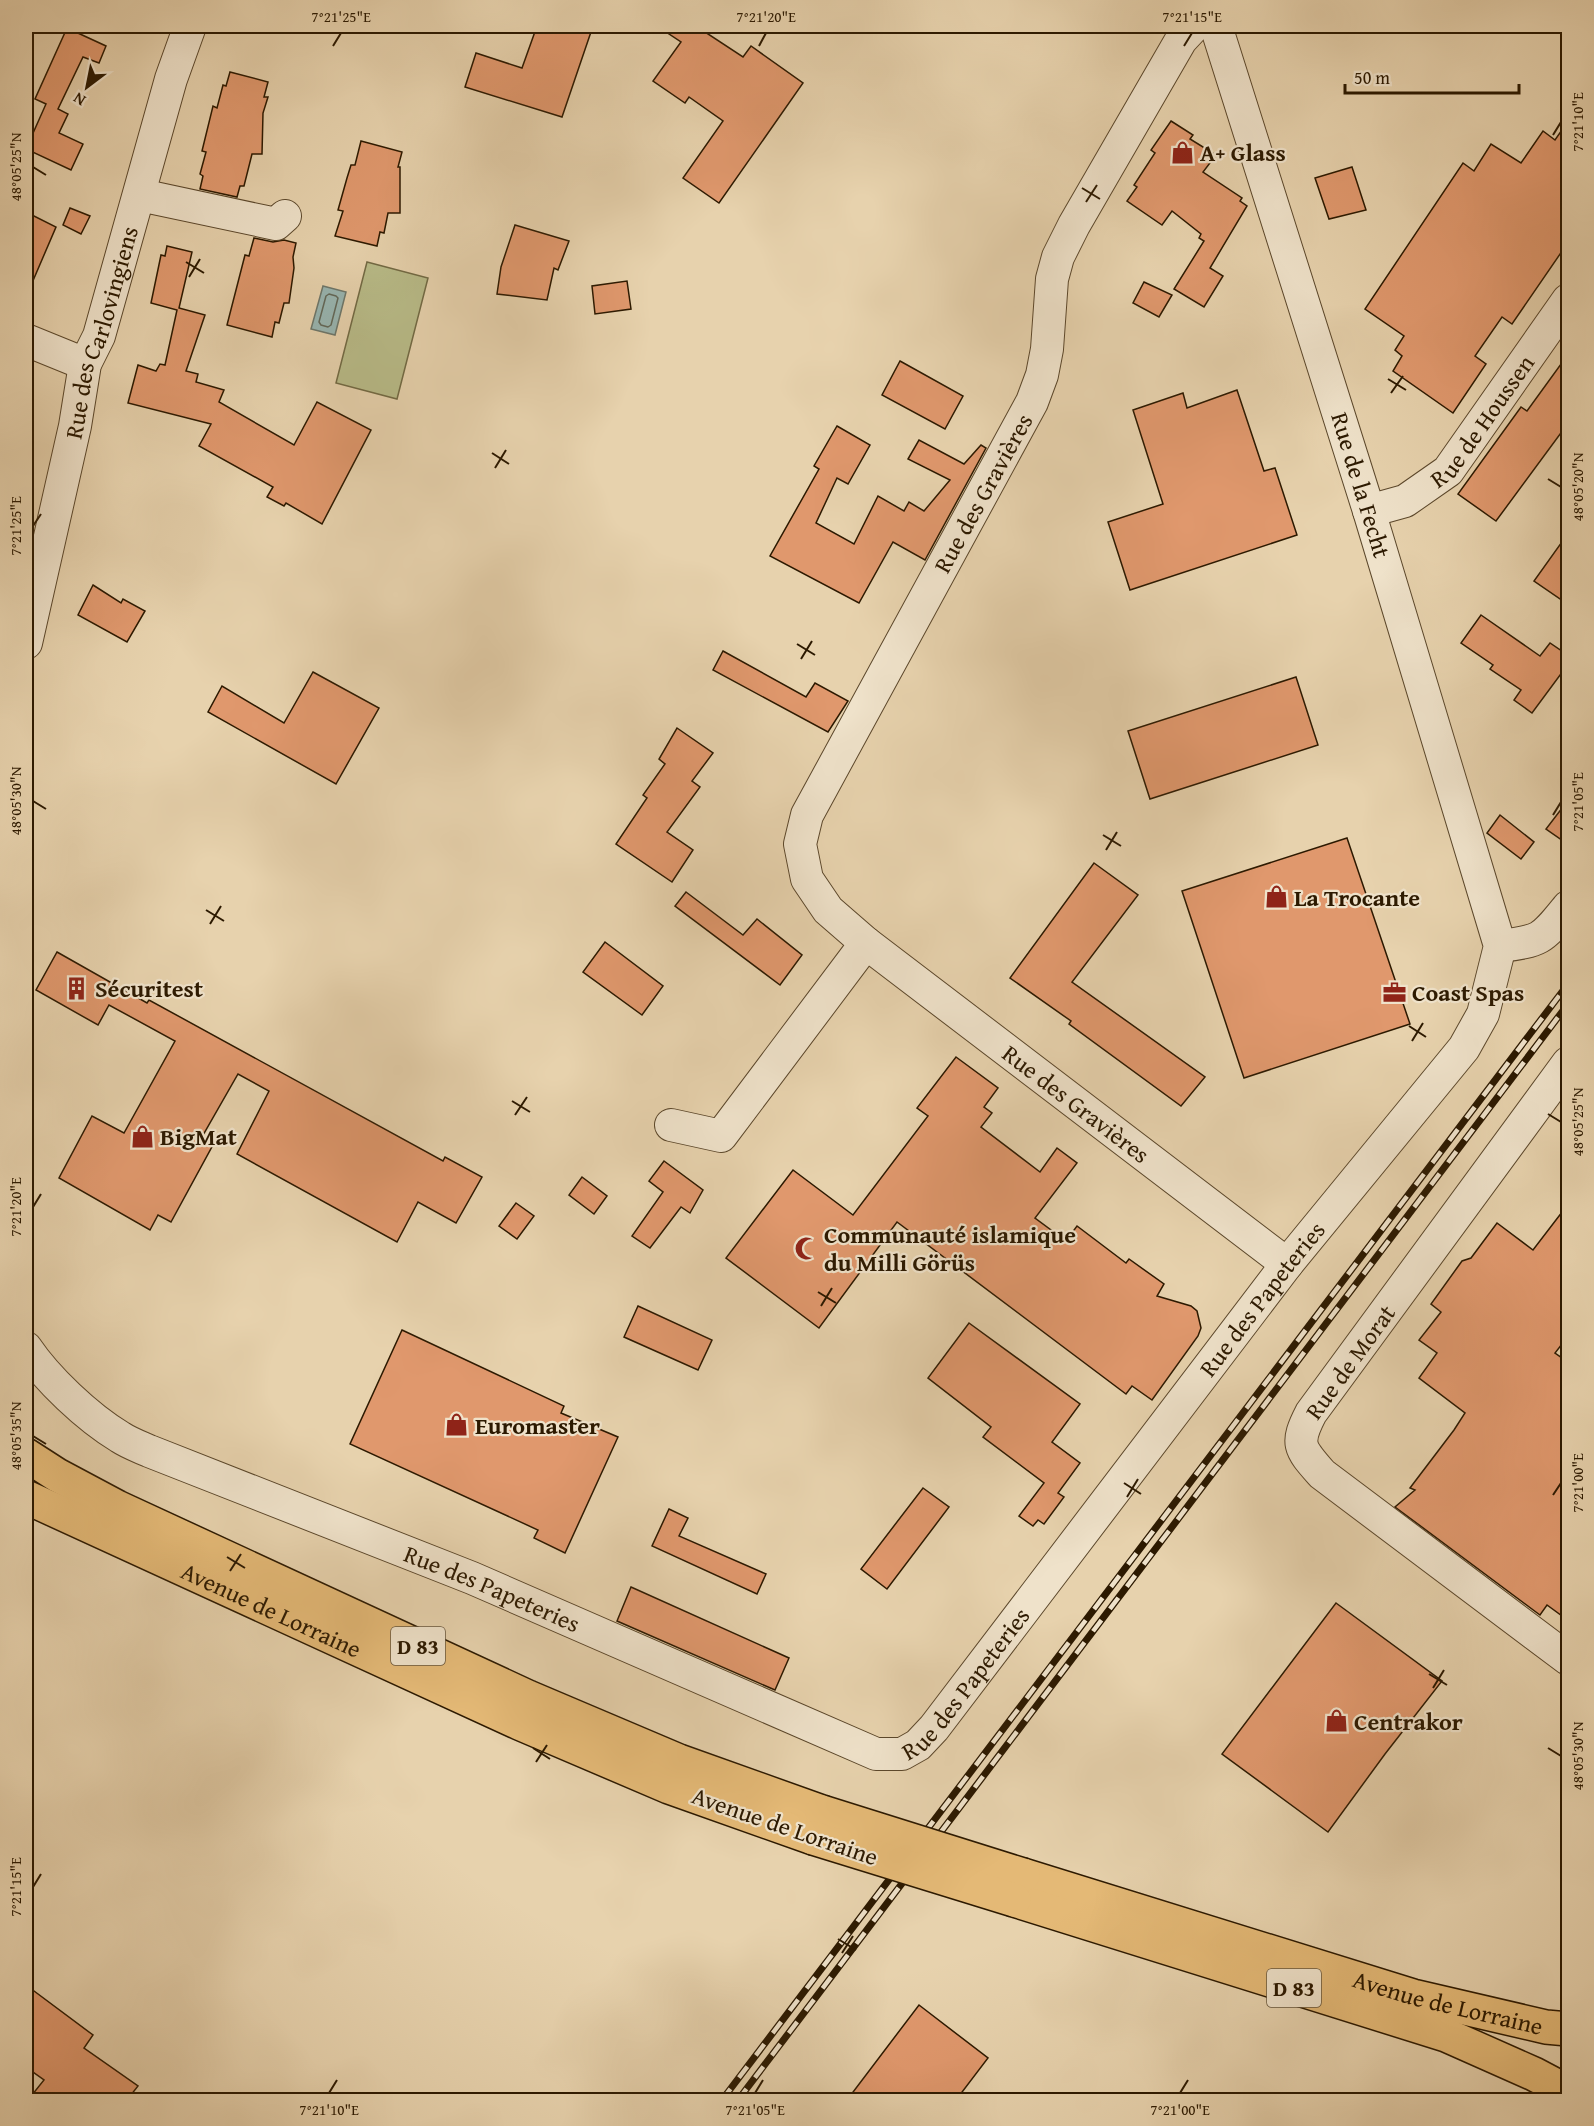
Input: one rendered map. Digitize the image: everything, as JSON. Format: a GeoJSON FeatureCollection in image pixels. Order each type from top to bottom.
{"type":"FeatureCollection","features":[{"type":"Feature","properties":{"kind":"main road","name":"Avenue de Lorraine"},"geometry":{"type":"LineString","coordinates":[[26,1455],[57,1475],[117,1507],[528,1697],[679,1761],[817,1825]]}},
{"type":"Feature","properties":{"kind":"main road","name":"Avenue de Lorraine"},"geometry":{"type":"LineString","coordinates":[[26,1497],[519,1723],[669,1787],[817,1825],[1018,1888],[1446,2036],[1534,2074],[1569,2092]]}},
{"type":"Feature","properties":{"kind":"main road","name":"Avenue de Lorraine"},"geometry":{"type":"LineString","coordinates":[[1018,1888],[1413,1995],[1546,2026],[1569,2029]]}},
{"type":"Feature","properties":{"kind":"street","name":"Rue des Carlovingiens"},"geometry":{"type":"LineString","coordinates":[[26,643],[75,426],[85,364],[99,336],[171,79],[190,26]]}},
{"type":"Feature","properties":{"kind":"street","name":"Rue des Gravières"},"geometry":{"type":"LineString","coordinates":[[1194,26],[1181,40],[1058,257],[1052,279],[1047,349],[1042,375],[1032,402],[807,815],[800,844],[807,879],[828,910],[866,943],[1287,1264]]}},
{"type":"Feature","properties":{"kind":"street","name":"Rue de la Fecht"},"geometry":{"type":"LineString","coordinates":[[1216,26],[1370,511],[1500,946]]}},
{"type":"Feature","properties":{"kind":"street"},"geometry":{"type":"LineString","coordinates":[[140,195],[276,224],[285,216]]}},
{"type":"Feature","properties":{"kind":"street","name":"Rue de Houssen"},"geometry":{"type":"LineString","coordinates":[[1370,511],[1405,501],[1448,471],[1569,300]]}},
{"type":"Feature","properties":{"kind":"street"},"geometry":{"type":"LineString","coordinates":[[26,340],[85,364]]}},
{"type":"Feature","properties":{"kind":"street"},"geometry":{"type":"LineString","coordinates":[[1500,946],[1532,942],[1547,933],[1569,907]]}},
{"type":"Feature","properties":{"kind":"street"},"geometry":{"type":"LineString","coordinates":[[671,1125],[721,1136],[866,943]]}},
{"type":"Feature","properties":{"kind":"street","name":"Rue des Papeteries"},"geometry":{"type":"LineString","coordinates":[[26,1348],[39,1367],[89,1414],[120,1438],[472,1578],[841,1740],[876,1754],[902,1754],[918,1745],[934,1728],[1287,1264],[1464,1048],[1483,1014],[1500,946]]}},
{"type":"Feature","properties":{"kind":"street","name":"Rue de Morat"},"geometry":{"type":"LineString","coordinates":[[1569,1063],[1311,1413],[1301,1432],[1301,1446],[1322,1474],[1569,1659]]}},
{"type":"Feature","properties":{"kind":"green space"},"geometry":{"type":"Polygon","coordinates":[[[367,262],[428,278],[397,399],[336,383],[367,262]]]}},
{"type":"Feature","properties":{"kind":"water"},"geometry":{"type":"Polygon","coordinates":[[[323,286],[346,292],[335,335],[311,329],[323,286]]]}},
{"type":"Feature","properties":{"kind":"building"},"geometry":{"type":"Polygon","coordinates":[[[537,26],[593,26],[562,117],[465,87],[476,53],[522,68],[537,26]]]}},
{"type":"Feature","properties":{"kind":"building"},"geometry":{"type":"Polygon","coordinates":[[[657,26],[696,26],[743,57],[751,46],[803,83],[719,203],[683,178],[723,121],[689,97],[685,103],[653,81],[681,42],[657,26]]]}},
{"type":"Feature","properties":{"kind":"building"},"geometry":{"type":"Polygon","coordinates":[[[67,28],[106,46],[99,63],[83,57],[58,109],[68,114],[59,133],[83,144],[71,170],[26,149],[46,104],[35,99],[67,28]]]}},
{"type":"Feature","properties":{"kind":"building"},"geometry":{"type":"Polygon","coordinates":[[[230,72],[268,82],[264,97],[268,97],[263,113],[262,154],[252,154],[244,186],[240,186],[237,197],[200,189],[203,176],[200,174],[206,152],[202,151],[213,106],[217,108],[223,85],[226,86],[230,72]]]}},
{"type":"Feature","properties":{"kind":"building"},"geometry":{"type":"Polygon","coordinates":[[[1569,120],[1569,241],[1512,324],[1502,317],[1475,356],[1486,364],[1453,413],[1393,371],[1402,356],[1395,350],[1404,336],[1365,309],[1463,163],[1474,171],[1491,144],[1521,163],[1543,131],[1555,140],[1569,120]]]}},
{"type":"Feature","properties":{"kind":"building"},"geometry":{"type":"Polygon","coordinates":[[[1171,121],[1193,135],[1190,139],[1216,155],[1203,172],[1242,198],[1240,201],[1247,206],[1210,268],[1223,276],[1204,307],[1174,289],[1204,241],[1199,238],[1201,234],[1172,211],[1162,225],[1127,201],[1137,187],[1134,185],[1155,153],[1151,150],[1171,121]]]}},
{"type":"Feature","properties":{"kind":"building"},"geometry":{"type":"Polygon","coordinates":[[[361,141],[402,152],[398,167],[400,167],[400,213],[388,213],[384,233],[380,232],[377,246],[335,236],[343,211],[338,210],[351,165],[355,165],[361,141]]]}},
{"type":"Feature","properties":{"kind":"building"},"geometry":{"type":"Polygon","coordinates":[[[1352,167],[1366,210],[1329,219],[1315,178],[1352,167]]]}},
{"type":"Feature","properties":{"kind":"building"},"geometry":{"type":"Polygon","coordinates":[[[70,208],[90,216],[81,234],[63,225],[70,208]]]}},
{"type":"Feature","properties":{"kind":"building"},"geometry":{"type":"Polygon","coordinates":[[[26,212],[56,227],[26,297],[26,212]]]}},
{"type":"Feature","properties":{"kind":"building"},"geometry":{"type":"Polygon","coordinates":[[[515,225],[569,241],[558,270],[554,268],[547,300],[497,294],[501,267],[515,225]]]}},
{"type":"Feature","properties":{"kind":"building"},"geometry":{"type":"Polygon","coordinates":[[[254,238],[296,243],[289,303],[284,303],[279,323],[275,322],[272,337],[227,325],[245,255],[249,256],[254,238]]]}},
{"type":"Feature","properties":{"kind":"building"},"geometry":{"type":"Polygon","coordinates":[[[167,246],[192,252],[179,308],[205,315],[186,371],[198,374],[196,382],[224,390],[219,402],[294,445],[317,402],[371,430],[322,524],[286,503],[284,506],[267,497],[273,487],[199,446],[211,424],[128,403],[138,365],[156,371],[160,364],[165,365],[177,310],[151,303],[161,255],[165,256],[167,246]]]}},
{"type":"Feature","properties":{"kind":"building"},"geometry":{"type":"Polygon","coordinates":[[[627,281],[631,309],[595,314],[592,286],[627,281]]]}},
{"type":"Feature","properties":{"kind":"building"},"geometry":{"type":"Polygon","coordinates":[[[1144,282],[1172,295],[1159,317],[1133,303],[1144,282]]]}},
{"type":"Feature","properties":{"kind":"building"},"geometry":{"type":"Polygon","coordinates":[[[1569,353],[1569,422],[1496,521],[1458,494],[1521,407],[1527,411],[1569,353]]]}},
{"type":"Feature","properties":{"kind":"building"},"geometry":{"type":"Polygon","coordinates":[[[900,361],[963,396],[945,429],[882,395],[900,361]]]}},
{"type":"Feature","properties":{"kind":"building"},"geometry":{"type":"Polygon","coordinates":[[[1237,390],[1264,471],[1275,468],[1297,535],[1130,590],[1108,522],[1163,504],[1133,410],[1183,393],[1187,408],[1237,390]]]}},
{"type":"Feature","properties":{"kind":"building"},"geometry":{"type":"Polygon","coordinates":[[[837,426],[870,445],[848,484],[837,478],[816,523],[854,544],[878,496],[904,511],[909,502],[924,511],[950,480],[908,459],[919,440],[964,464],[981,445],[986,448],[925,560],[893,542],[859,603],[770,556],[819,469],[814,466],[837,426]]]}},
{"type":"Feature","properties":{"kind":"building"},"geometry":{"type":"Polygon","coordinates":[[[1569,532],[1569,605],[1534,581],[1569,532]]]}},
{"type":"Feature","properties":{"kind":"building"},"geometry":{"type":"Polygon","coordinates":[[[93,585],[121,603],[123,599],[145,611],[127,642],[78,615],[93,585]]]}},
{"type":"Feature","properties":{"kind":"building"},"geometry":{"type":"Polygon","coordinates":[[[1481,615],[1540,656],[1550,643],[1569,656],[1569,663],[1532,713],[1514,700],[1521,690],[1490,669],[1493,665],[1461,643],[1481,615]]]}},
{"type":"Feature","properties":{"kind":"building"},"geometry":{"type":"Polygon","coordinates":[[[723,651],[806,697],[815,683],[848,701],[828,732],[713,670],[723,651]]]}},
{"type":"Feature","properties":{"kind":"building"},"geometry":{"type":"Polygon","coordinates":[[[313,672],[379,708],[336,784],[208,712],[222,686],[284,723],[313,672]]]}},
{"type":"Feature","properties":{"kind":"building"},"geometry":{"type":"Polygon","coordinates":[[[1296,677],[1318,745],[1150,799],[1128,731],[1296,677]]]}},
{"type":"Feature","properties":{"kind":"building"},"geometry":{"type":"Polygon","coordinates":[[[677,728],[713,753],[692,781],[700,787],[667,832],[693,850],[672,882],[616,844],[647,798],[643,795],[665,764],[659,759],[677,728]]]}},
{"type":"Feature","properties":{"kind":"building"},"geometry":{"type":"Polygon","coordinates":[[[1569,799],[1569,845],[1546,829],[1569,799]]]}},
{"type":"Feature","properties":{"kind":"building"},"geometry":{"type":"Polygon","coordinates":[[[1500,815],[1534,842],[1521,859],[1487,833],[1500,815]]]}},
{"type":"Feature","properties":{"kind":"building"},"geometry":{"type":"Polygon","coordinates":[[[1347,838],[1410,1024],[1244,1078],[1182,891],[1347,838]]]}},
{"type":"Feature","properties":{"kind":"building"},"geometry":{"type":"Polygon","coordinates":[[[1094,863],[1138,895],[1072,982],[1205,1077],[1181,1106],[1069,1024],[1071,1021],[1010,978],[1094,863]]]}},
{"type":"Feature","properties":{"kind":"building"},"geometry":{"type":"Polygon","coordinates":[[[686,892],[743,935],[757,919],[802,955],[780,985],[675,906],[686,892]]]}},
{"type":"Feature","properties":{"kind":"building"},"geometry":{"type":"Polygon","coordinates":[[[605,942],[663,986],[642,1015],[583,972],[605,942]]]}},
{"type":"Feature","properties":{"kind":"building"},"geometry":{"type":"Polygon","coordinates":[[[57,952],[147,1003],[149,1000],[443,1161],[445,1157],[482,1177],[456,1223],[418,1202],[397,1242],[237,1154],[269,1091],[238,1074],[202,1137],[214,1143],[171,1222],[158,1215],[150,1230],[59,1178],[92,1116],[124,1133],[175,1041],[109,1005],[98,1025],[36,990],[57,952]]]}},
{"type":"Feature","properties":{"kind":"building"},"geometry":{"type":"Polygon","coordinates":[[[956,1057],[998,1088],[984,1107],[992,1113],[981,1127],[1040,1172],[1057,1148],[1077,1163],[1035,1218],[1066,1241],[1077,1226],[1126,1263],[1129,1259],[1164,1284],[1157,1296],[1191,1306],[1197,1311],[1201,1328],[1198,1336],[1152,1400],[1132,1386],[1126,1394],[897,1222],[819,1328],[726,1258],[793,1170],[853,1215],[928,1116],[917,1108],[956,1057]]]}},
{"type":"Feature","properties":{"kind":"building"},"geometry":{"type":"Polygon","coordinates":[[[664,1161],[703,1190],[690,1213],[681,1207],[650,1248],[632,1236],[663,1192],[649,1181],[664,1161]]]}},
{"type":"Feature","properties":{"kind":"building"},"geometry":{"type":"Polygon","coordinates":[[[582,1177],[607,1196],[594,1214],[569,1195],[582,1177]]]}},
{"type":"Feature","properties":{"kind":"building"},"geometry":{"type":"Polygon","coordinates":[[[516,1203],[534,1216],[517,1239],[499,1226],[516,1203]]]}},
{"type":"Feature","properties":{"kind":"building"},"geometry":{"type":"Polygon","coordinates":[[[1569,1203],[1569,1335],[1555,1353],[1569,1363],[1569,1621],[1547,1605],[1540,1615],[1395,1507],[1415,1490],[1410,1488],[1465,1413],[1419,1378],[1437,1353],[1419,1340],[1441,1312],[1431,1304],[1462,1261],[1471,1258],[1497,1223],[1533,1250],[1569,1203]]]}},
{"type":"Feature","properties":{"kind":"building"},"geometry":{"type":"Polygon","coordinates":[[[638,1306],[712,1340],[698,1370],[624,1337],[638,1306]]]}},
{"type":"Feature","properties":{"kind":"building"},"geometry":{"type":"Polygon","coordinates":[[[969,1323],[1080,1404],[1052,1442],[1080,1463],[1058,1493],[1064,1497],[1044,1524],[1038,1520],[1033,1526],[1019,1516],[1044,1483],[983,1437],[991,1427],[928,1378],[969,1323]]]}},
{"type":"Feature","properties":{"kind":"building","name":"Euromaster"},"geometry":{"type":"Polygon","coordinates":[[[402,1330],[564,1406],[561,1413],[618,1437],[565,1553],[534,1538],[538,1530],[350,1444],[402,1330]]]}},
{"type":"Feature","properties":{"kind":"building"},"geometry":{"type":"Polygon","coordinates":[[[923,1488],[949,1507],[887,1589],[861,1569],[923,1488]]]}},
{"type":"Feature","properties":{"kind":"building"},"geometry":{"type":"Polygon","coordinates":[[[669,1509],[688,1518],[679,1536],[766,1574],[757,1594],[652,1546],[669,1509]]]}},
{"type":"Feature","properties":{"kind":"building"},"geometry":{"type":"Polygon","coordinates":[[[631,1587],[789,1658],[775,1690],[617,1621],[631,1587]]]}},
{"type":"Feature","properties":{"kind":"building"},"geometry":{"type":"Polygon","coordinates":[[[1336,1603],[1442,1681],[1328,1832],[1222,1754],[1336,1603]]]}},
{"type":"Feature","properties":{"kind":"building"},"geometry":{"type":"Polygon","coordinates":[[[26,1985],[93,2035],[84,2048],[138,2086],[127,2100],[28,2100],[44,2080],[26,2067],[26,1985]]]}},
{"type":"Feature","properties":{"kind":"building"},"geometry":{"type":"Polygon","coordinates":[[[919,2005],[988,2058],[956,2100],[847,2100],[919,2005]]]}},
{"type":"Feature","properties":{"kind":"railway"},"geometry":{"type":"LineString","coordinates":[[722,2100],[1568,984]]}},
{"type":"Feature","properties":{"kind":"railway"},"geometry":{"type":"LineString","coordinates":[[738,2100],[1568,1004]]}},
{"type":"Feature","properties":{"kind":"place","name":"A+ Glass"},"geometry":{"type":"Point","coordinates":[1182,152]}},
{"type":"Feature","properties":{"kind":"place","name":"La Trocante"},"geometry":{"type":"Point","coordinates":[1276,897]}},
{"type":"Feature","properties":{"kind":"place","name":"Sécuritest"},"geometry":{"type":"Point","coordinates":[77,988]}},
{"type":"Feature","properties":{"kind":"place","name":"Coast Spas"},"geometry":{"type":"Point","coordinates":[1394,992]}},
{"type":"Feature","properties":{"kind":"place","name":"BigMat"},"geometry":{"type":"Point","coordinates":[142,1136]}},
{"type":"Feature","properties":{"kind":"place","name":"Communauté islamique du Milli Görüs"},"geometry":{"type":"Point","coordinates":[806,1248]}},
{"type":"Feature","properties":{"kind":"place","name":"Euromaster"},"geometry":{"type":"Point","coordinates":[457,1425]}},
{"type":"Feature","properties":{"kind":"place","name":"Centrakor"},"geometry":{"type":"Point","coordinates":[1336,1721]}}]}
